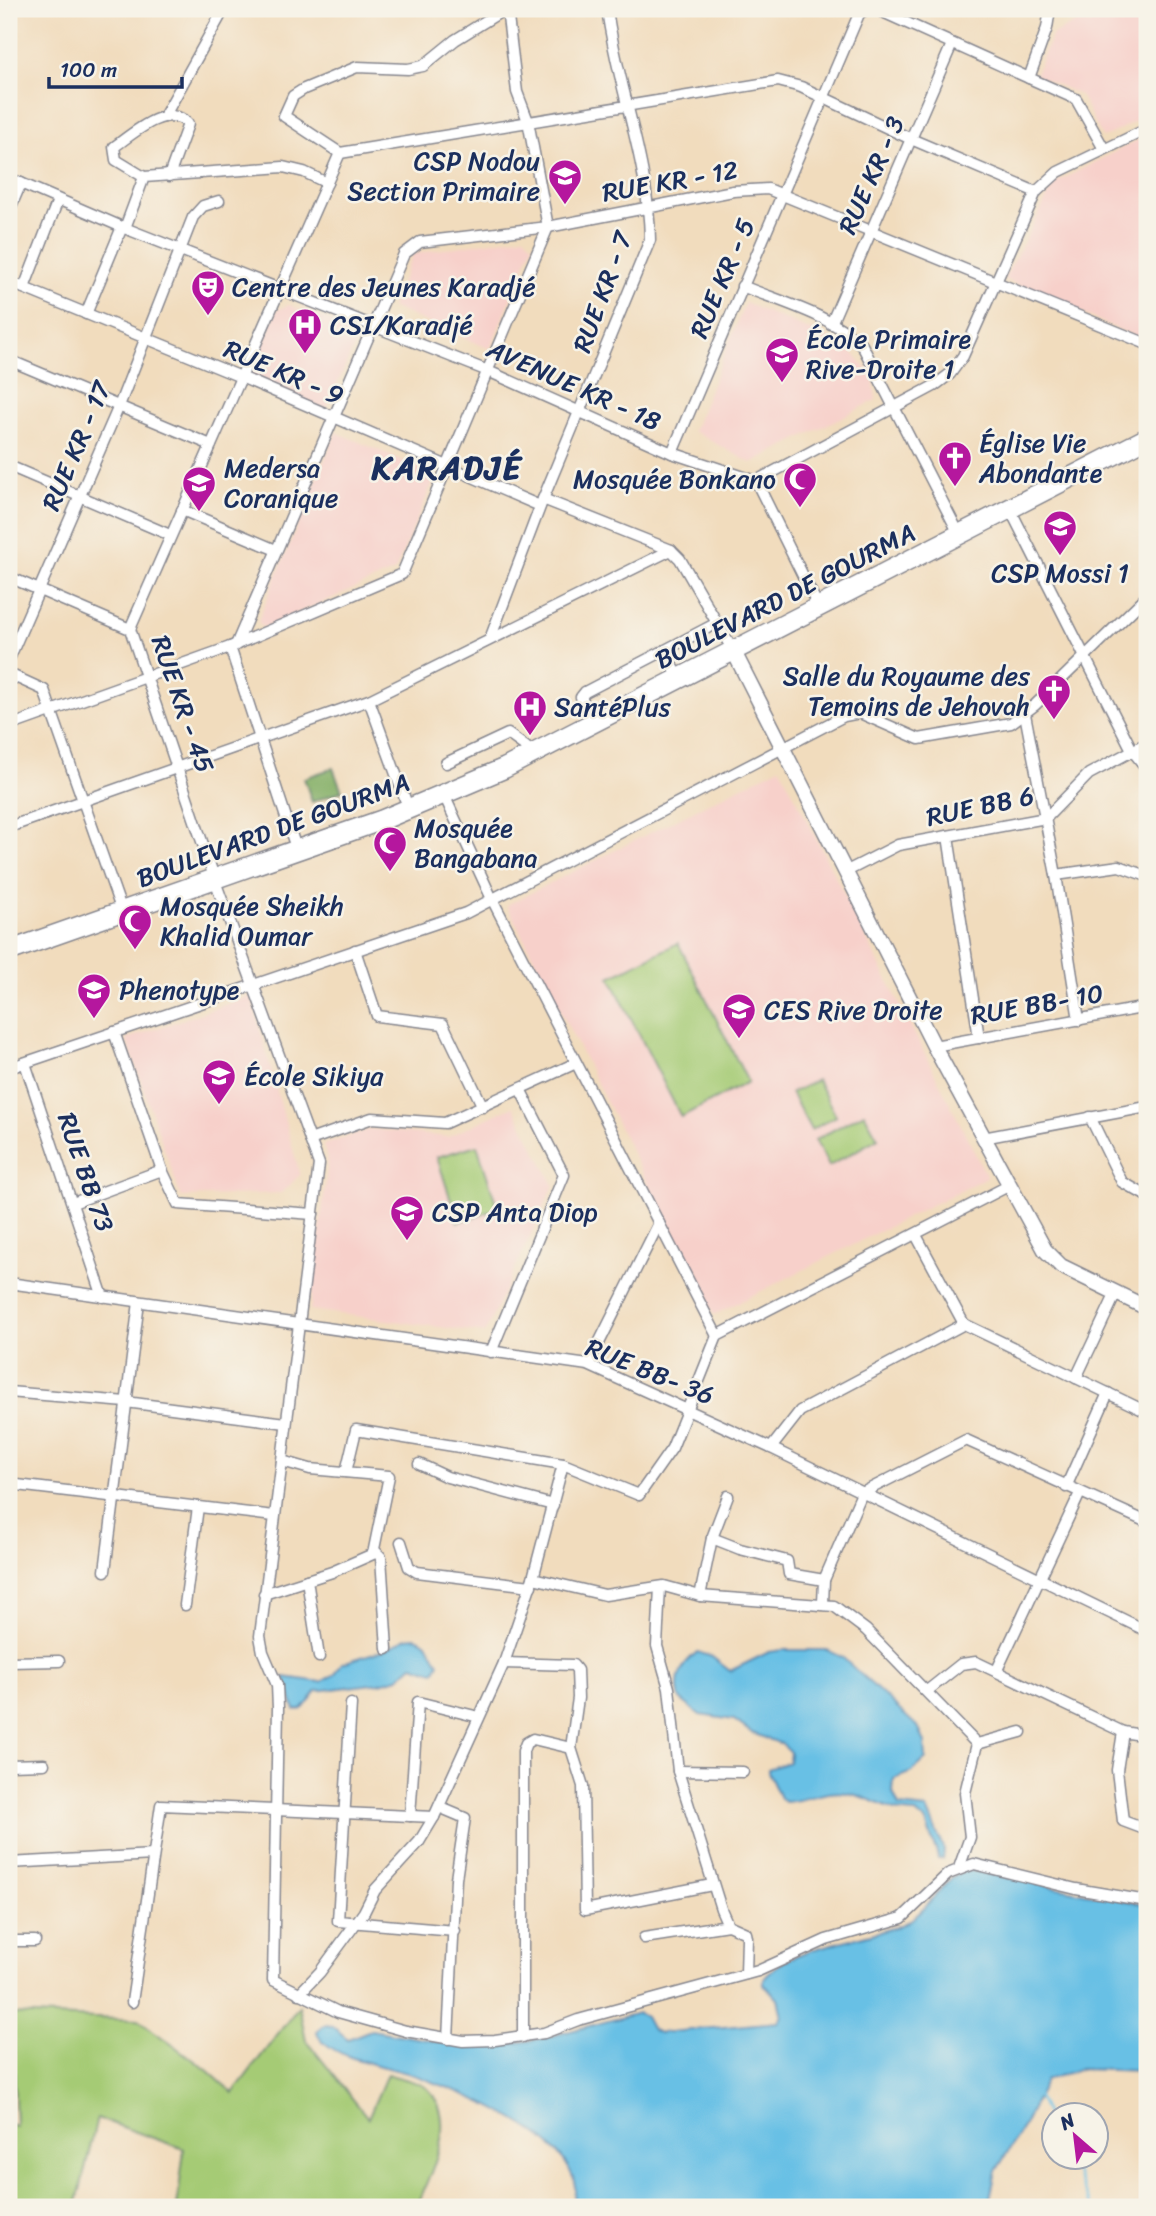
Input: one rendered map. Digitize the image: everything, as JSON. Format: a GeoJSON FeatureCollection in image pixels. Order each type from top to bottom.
{"type":"FeatureCollection","features":[{"type":"Feature","properties":{"kind":"highway","name":"BOULEVARD DE GOURMA"},"geometry":{"type":"LineString","coordinates":[[9,941],[119,902],[214,876],[526,747],[675,670],[731,647],[814,598],[1147,428]]}},
{"type":"Feature","properties":{"kind":"highway","name":"BOULEVARD DE GOURMA"},"geometry":{"type":"LineString","coordinates":[[9,951],[444,795],[505,768],[731,647],[1147,438]]}},
{"type":"Feature","properties":{"kind":"street"},"geometry":{"type":"LineString","coordinates":[[9,14],[14,9]]}},
{"type":"Feature","properties":{"kind":"street"},"geometry":{"type":"LineString","coordinates":[[164,117],[225,9]]}},
{"type":"Feature","properties":{"kind":"street"},"geometry":{"type":"LineString","coordinates":[[9,726],[233,646],[402,574],[548,227],[528,121],[517,92],[506,9],[455,40],[423,66],[408,69],[358,67],[298,92],[288,105],[285,118],[340,153],[528,121],[628,104],[778,81],[801,87],[911,139],[1036,192]]}},
{"type":"Feature","properties":{"kind":"street","name":"RUE KR - 7"},"geometry":{"type":"LineString","coordinates":[[491,639],[542,503],[648,250],[648,207],[628,104],[612,47],[607,9]]}},
{"type":"Feature","properties":{"kind":"street"},"geometry":{"type":"LineString","coordinates":[[876,9],[1076,99],[1104,149]]}},
{"type":"Feature","properties":{"kind":"street"},"geometry":{"type":"LineString","coordinates":[[1029,78],[1047,28],[1050,9]]}},
{"type":"Feature","properties":{"kind":"street","name":"RUE KR - 5"},"geometry":{"type":"LineString","coordinates":[[672,453],[859,11]]}},
{"type":"Feature","properties":{"kind":"street","name":"RUE KR - 3"},"geometry":{"type":"LineString","coordinates":[[831,324],[952,44]]}},
{"type":"Feature","properties":{"kind":"street"},"geometry":{"type":"LineString","coordinates":[[169,176],[188,124],[181,118],[155,119],[114,147],[116,160],[144,177],[169,176],[246,167],[291,168],[327,183]]}},
{"type":"Feature","properties":{"kind":"street"},"geometry":{"type":"LineString","coordinates":[[814,598],[756,481],[950,374],[963,356],[1036,192],[1058,172],[1147,129]]}},
{"type":"Feature","properties":{"kind":"street"},"geometry":{"type":"LineString","coordinates":[[130,629],[340,153]]}},
{"type":"Feature","properties":{"kind":"street"},"geometry":{"type":"LineString","coordinates":[[86,314],[144,177]]}},
{"type":"Feature","properties":{"kind":"street","name":"AVENUE KR - 18"},"geometry":{"type":"LineString","coordinates":[[9,178],[123,227],[488,371],[672,453],[756,481]]}},
{"type":"Feature","properties":{"kind":"street"},"geometry":{"type":"LineString","coordinates":[[9,211],[21,183]]}},
{"type":"Feature","properties":{"kind":"street","name":"RUE KR - 12"},"geometry":{"type":"LineString","coordinates":[[372,325],[404,254],[419,242],[548,227],[753,188],[784,193],[1147,344]]}},
{"type":"Feature","properties":{"kind":"street"},"geometry":{"type":"LineString","coordinates":[[24,288],[58,200]]}},
{"type":"Feature","properties":{"kind":"street","name":"RUE KR - 17"},"geometry":{"type":"LineString","coordinates":[[9,659],[119,406],[198,210],[219,201]]}},
{"type":"Feature","properties":{"kind":"street","name":"RUE KR - 9"},"geometry":{"type":"LineString","coordinates":[[9,282],[241,377],[447,467],[671,550]]}},
{"type":"Feature","properties":{"kind":"street"},"geometry":{"type":"LineString","coordinates":[[742,286],[831,324],[851,334],[862,345],[955,526]]}},
{"type":"Feature","properties":{"kind":"street"},"geometry":{"type":"LineString","coordinates":[[294,842],[233,646],[334,419],[372,325]]}},
{"type":"Feature","properties":{"kind":"street"},"geometry":{"type":"LineString","coordinates":[[9,360],[211,444]]}},
{"type":"Feature","properties":{"kind":"street"},"geometry":{"type":"LineString","coordinates":[[9,466],[170,535]]}},
{"type":"Feature","properties":{"kind":"street"},"geometry":{"type":"LineString","coordinates":[[1010,509],[1132,750],[1147,769]]}},
{"type":"Feature","properties":{"kind":"street"},"geometry":{"type":"LineString","coordinates":[[182,510],[276,550]]}},
{"type":"Feature","properties":{"kind":"street"},"geometry":{"type":"LineString","coordinates":[[9,827],[369,700],[671,550],[680,559],[731,647],[934,1046],[1008,1186],[1052,1259],[1060,1266],[1147,1308]]}},
{"type":"Feature","properties":{"kind":"street","name":"RUE KR - 45"},"geometry":{"type":"LineString","coordinates":[[9,577],[130,629],[214,876],[319,1164],[264,1594],[261,1644],[277,1685],[277,1810],[272,1978],[299,1994]]}},
{"type":"Feature","properties":{"kind":"street"},"geometry":{"type":"LineString","coordinates":[[9,1068],[466,913],[852,713],[860,713],[919,739],[1011,723],[1147,596]]}},
{"type":"Feature","properties":{"kind":"street"},"geometry":{"type":"LineString","coordinates":[[590,715],[582,697],[585,692],[717,623]]}},
{"type":"Feature","properties":{"kind":"street"},"geometry":{"type":"LineString","coordinates":[[664,651],[675,670]]}},
{"type":"Feature","properties":{"kind":"street"},"geometry":{"type":"LineString","coordinates":[[9,674],[43,687],[119,902]]}},
{"type":"Feature","properties":{"kind":"street"},"geometry":{"type":"LineString","coordinates":[[369,700],[405,799]]}},
{"type":"Feature","properties":{"kind":"street"},"geometry":{"type":"LineString","coordinates":[[1024,713],[1046,818],[1079,1020]]}},
{"type":"Feature","properties":{"kind":"street"},"geometry":{"type":"LineString","coordinates":[[446,763],[508,734],[526,747]]}},
{"type":"Feature","properties":{"kind":"street","name":"RUE BB 6"},"geometry":{"type":"LineString","coordinates":[[845,872],[898,845],[1046,818],[1089,774],[1147,743]]}},
{"type":"Feature","properties":{"kind":"street"},"geometry":{"type":"LineString","coordinates":[[444,795],[492,899],[717,1336]]}},
{"type":"Feature","properties":{"kind":"street"},"geometry":{"type":"LineString","coordinates":[[948,836],[979,1038]]}},
{"type":"Feature","properties":{"kind":"street"},"geometry":{"type":"LineString","coordinates":[[1056,875],[1119,866],[1147,876]]}},
{"type":"Feature","properties":{"kind":"street"},"geometry":{"type":"LineString","coordinates":[[355,950],[377,1016],[443,1024],[483,1107]]}},
{"type":"Feature","properties":{"kind":"street","name":"RUE BB- 10"},"geometry":{"type":"LineString","coordinates":[[934,1046],[1147,1007]]}},
{"type":"Feature","properties":{"kind":"street"},"geometry":{"type":"LineString","coordinates":[[114,1032],[162,1170],[180,1205],[313,1214]]}},
{"type":"Feature","properties":{"kind":"street","name":"RUE BB 73"},"geometry":{"type":"LineString","coordinates":[[25,1063],[103,1297]]}},
{"type":"Feature","properties":{"kind":"street"},"geometry":{"type":"LineString","coordinates":[[310,1140],[372,1118],[444,1123],[576,1063]]}},
{"type":"Feature","properties":{"kind":"street"},"geometry":{"type":"LineString","coordinates":[[491,1352],[564,1175],[520,1089]]}},
{"type":"Feature","properties":{"kind":"street"},"geometry":{"type":"LineString","coordinates":[[983,1138],[1147,1107]]}},
{"type":"Feature","properties":{"kind":"street"},"geometry":{"type":"LineString","coordinates":[[1090,1117],[1122,1182],[1147,1196]]}},
{"type":"Feature","properties":{"kind":"street"},"geometry":{"type":"LineString","coordinates":[[73,1203],[162,1170]]}},
{"type":"Feature","properties":{"kind":"street"},"geometry":{"type":"LineString","coordinates":[[346,1472],[356,1430],[563,1464],[639,1495],[672,1448],[717,1336],[1008,1186]]}},
{"type":"Feature","properties":{"kind":"street"},"geometry":{"type":"LineString","coordinates":[[588,1365],[659,1223]]}},
{"type":"Feature","properties":{"kind":"street"},"geometry":{"type":"LineString","coordinates":[[916,1235],[964,1324],[1147,1412]]}},
{"type":"Feature","properties":{"kind":"street","name":"RUE BB- 36"},"geometry":{"type":"LineString","coordinates":[[9,1283],[588,1365],[771,1448],[1147,1631]]}},
{"type":"Feature","properties":{"kind":"street"},"geometry":{"type":"LineString","coordinates":[[1076,1378],[1116,1293]]}},
{"type":"Feature","properties":{"kind":"street"},"geometry":{"type":"LineString","coordinates":[[105,1571],[139,1302]]}},
{"type":"Feature","properties":{"kind":"street"},"geometry":{"type":"LineString","coordinates":[[771,1448],[803,1409],[964,1324]]}},
{"type":"Feature","properties":{"kind":"street"},"geometry":{"type":"LineString","coordinates":[[9,1392],[126,1402],[286,1423]]}},
{"type":"Feature","properties":{"kind":"street"},"geometry":{"type":"LineString","coordinates":[[1066,1487],[1108,1393]]}},
{"type":"Feature","properties":{"kind":"street"},"geometry":{"type":"LineString","coordinates":[[823,1603],[824,1580],[862,1493],[966,1440],[1147,1522]]}},
{"type":"Feature","properties":{"kind":"street"},"geometry":{"type":"LineString","coordinates":[[282,1461],[310,1469],[389,1476],[375,1551]]}},
{"type":"Feature","properties":{"kind":"street"},"geometry":{"type":"LineString","coordinates":[[419,1464],[447,1477],[553,1505]]}},
{"type":"Feature","properties":{"kind":"street"},"geometry":{"type":"LineString","coordinates":[[563,1464],[532,1582],[503,1663],[437,1812],[419,1842],[375,1890],[320,1972],[299,1994],[338,2012],[448,2039],[483,2041],[523,2037],[746,1975],[826,1940],[902,1917],[948,1874],[977,1864],[1076,1889],[1147,1900]]}},
{"type":"Feature","properties":{"kind":"street"},"geometry":{"type":"LineString","coordinates":[[9,1485],[274,1516]]}},
{"type":"Feature","properties":{"kind":"street"},"geometry":{"type":"LineString","coordinates":[[997,1670],[1080,1493]]}},
{"type":"Feature","properties":{"kind":"street"},"geometry":{"type":"LineString","coordinates":[[700,1596],[712,1538],[727,1496]]}},
{"type":"Feature","properties":{"kind":"street"},"geometry":{"type":"LineString","coordinates":[[185,1605],[198,1507]]}},
{"type":"Feature","properties":{"kind":"street"},"geometry":{"type":"LineString","coordinates":[[712,1538],[740,1549],[786,1561],[789,1574],[824,1580]]}},
{"type":"Feature","properties":{"kind":"street"},"geometry":{"type":"LineString","coordinates":[[401,1542],[409,1567],[417,1572],[532,1582],[605,1595],[660,1587],[700,1596],[823,1603],[836,1607],[866,1630],[977,1744]]}},
{"type":"Feature","properties":{"kind":"street"},"geometry":{"type":"LineString","coordinates":[[264,1594],[345,1566],[375,1551]]}},
{"type":"Feature","properties":{"kind":"street"},"geometry":{"type":"LineString","coordinates":[[375,1551],[381,1557],[387,1649]]}},
{"type":"Feature","properties":{"kind":"street"},"geometry":{"type":"LineString","coordinates":[[307,1580],[318,1657]]}},
{"type":"Feature","properties":{"kind":"street"},"geometry":{"type":"LineString","coordinates":[[660,1587],[657,1646],[669,1688],[678,1771],[712,1885],[728,1925]]}},
{"type":"Feature","properties":{"kind":"street"},"geometry":{"type":"LineString","coordinates":[[9,1662],[59,1661]]}},
{"type":"Feature","properties":{"kind":"street"},"geometry":{"type":"LineString","coordinates":[[927,1691],[967,1662],[997,1670],[1123,1732],[1147,1736]]}},
{"type":"Feature","properties":{"kind":"street"},"geometry":{"type":"LineString","coordinates":[[503,1663],[575,1666],[578,1698],[571,1748],[583,1786],[585,1911],[712,1885]]}},
{"type":"Feature","properties":{"kind":"street"},"geometry":{"type":"LineString","coordinates":[[410,1816],[417,1704],[422,1701],[479,1717]]}},
{"type":"Feature","properties":{"kind":"street"},"geometry":{"type":"LineString","coordinates":[[351,1704],[337,1919],[354,1924],[455,1931]]}},
{"type":"Feature","properties":{"kind":"street"},"geometry":{"type":"LineString","coordinates":[[977,1744],[1021,1732]]}},
{"type":"Feature","properties":{"kind":"street"},"geometry":{"type":"LineString","coordinates":[[1123,1732],[1117,1770],[1123,1821],[1147,1830]]}},
{"type":"Feature","properties":{"kind":"street"},"geometry":{"type":"LineString","coordinates":[[523,2037],[523,1751],[526,1743],[533,1740],[571,1748]]}},
{"type":"Feature","properties":{"kind":"street"},"geometry":{"type":"LineString","coordinates":[[959,1868],[970,1837],[970,1818],[965,1794],[977,1744]]}},
{"type":"Feature","properties":{"kind":"street"},"geometry":{"type":"LineString","coordinates":[[9,1765],[44,1764]]}},
{"type":"Feature","properties":{"kind":"street"},"geometry":{"type":"LineString","coordinates":[[678,1771],[743,1772]]}},
{"type":"Feature","properties":{"kind":"street"},"geometry":{"type":"LineString","coordinates":[[132,2002],[161,1805],[346,1811],[410,1816],[437,1812],[465,1818],[456,1879],[448,2039]]}},
{"type":"Feature","properties":{"kind":"street"},"geometry":{"type":"LineString","coordinates":[[9,1863],[153,1855]]}},
{"type":"Feature","properties":{"kind":"street"},"geometry":{"type":"LineString","coordinates":[[644,1938],[728,1925],[746,1933],[746,1975]]}},
{"type":"Feature","properties":{"kind":"street"},"geometry":{"type":"LineString","coordinates":[[9,1941],[34,1941]]}},
{"type":"Feature","properties":{"kind":"shaded area"},"geometry":{"type":"Polygon","coordinates":[[[1103,9],[1147,9],[1147,115],[1103,138],[1080,95],[1035,75],[1052,35],[1103,9]]]}},
{"type":"Feature","properties":{"kind":"shaded area"},"geometry":{"type":"Polygon","coordinates":[[[1147,135],[1147,342],[1004,279],[1055,183],[1147,135]]]}},
{"type":"Feature","properties":{"kind":"shaded area"},"geometry":{"type":"Polygon","coordinates":[[[524,236],[533,245],[490,349],[391,307],[413,254],[524,236]]]}},
{"type":"Feature","properties":{"kind":"shaded area"},"geometry":{"type":"Polygon","coordinates":[[[745,303],[847,346],[873,377],[876,400],[751,463],[693,431],[745,303]]]}},
{"type":"Feature","properties":{"kind":"shaded area","name":"CSI/Karadjé"},"geometry":{"type":"Polygon","coordinates":[[[289,305],[360,333],[326,410],[250,376],[277,310],[289,305]]]}},
{"type":"Feature","properties":{"kind":"shaded area"},"geometry":{"type":"Polygon","coordinates":[[[336,432],[436,475],[395,571],[263,628],[258,621],[336,432]]]}},
{"type":"Feature","properties":{"kind":"shaded area"},"geometry":{"type":"Polygon","coordinates":[[[780,767],[987,1177],[714,1315],[507,905],[780,767]]]}},
{"type":"Feature","properties":{"kind":"shaded area"},"geometry":{"type":"Polygon","coordinates":[[[251,996],[300,1175],[281,1193],[181,1197],[126,1039],[251,996]]]}},
{"type":"Feature","properties":{"kind":"shaded area"},"geometry":{"type":"Polygon","coordinates":[[[513,1106],[554,1185],[485,1333],[310,1310],[328,1162],[323,1145],[371,1129],[448,1137],[513,1106]]]}},
{"type":"Feature","properties":{"kind":"green space"},"geometry":{"type":"Polygon","coordinates":[[[333,768],[342,791],[312,802],[304,778],[333,768]]]}},
{"type":"Feature","properties":{"kind":"green space"},"geometry":{"type":"Polygon","coordinates":[[[678,943],[748,1082],[681,1117],[610,977],[678,943]]]}},
{"type":"Feature","properties":{"kind":"green space"},"geometry":{"type":"Polygon","coordinates":[[[817,1080],[836,1116],[811,1130],[791,1093],[817,1080]]]}},
{"type":"Feature","properties":{"kind":"green space"},"geometry":{"type":"Polygon","coordinates":[[[864,1113],[878,1138],[829,1166],[815,1140],[864,1113]]]}},
{"type":"Feature","properties":{"kind":"green space"},"geometry":{"type":"Polygon","coordinates":[[[477,1145],[498,1209],[458,1222],[437,1157],[477,1145]]]}},
{"type":"Feature","properties":{"kind":"green space"},"geometry":{"type":"Polygon","coordinates":[[[299,2006],[306,2040],[368,2118],[387,2074],[424,2086],[437,2102],[442,2116],[439,2147],[417,2207],[177,2207],[184,2149],[97,2118],[76,2207],[9,2207],[9,2124],[16,2126],[12,2014],[138,2020],[206,2069],[233,2093],[299,2006]]]}},
{"type":"Feature","properties":{"kind":"water"},"geometry":{"type":"Polygon","coordinates":[[[415,1637],[427,1644],[439,1663],[434,1672],[413,1665],[398,1678],[380,1683],[317,1691],[302,1710],[295,1710],[284,1677],[321,1682],[335,1674],[342,1663],[415,1637]]]}},
{"type":"Feature","properties":{"kind":"water"},"geometry":{"type":"Polygon","coordinates":[[[827,1650],[842,1657],[919,1728],[925,1743],[926,1759],[912,1772],[894,1779],[893,1793],[899,1806],[927,1809],[944,1850],[943,1859],[939,1859],[926,1822],[916,1813],[898,1811],[856,1795],[840,1792],[785,1802],[780,1798],[768,1772],[768,1769],[789,1762],[790,1752],[782,1744],[752,1733],[734,1720],[700,1715],[680,1699],[680,1673],[687,1661],[698,1652],[712,1657],[730,1671],[769,1652],[827,1650]]]}},
{"type":"Feature","properties":{"kind":"water"},"geometry":{"type":"Polygon","coordinates":[[[968,1870],[1147,1905],[1147,2071],[1079,2069],[1046,2080],[1023,2127],[996,2171],[988,2207],[573,2207],[575,2186],[568,2167],[554,2149],[534,2132],[460,2092],[417,2076],[347,2056],[323,2042],[317,2032],[324,2025],[332,2026],[348,2039],[371,2030],[451,2044],[500,2046],[544,2038],[638,2013],[645,2017],[652,2030],[659,2033],[778,2022],[782,2016],[778,1999],[764,1984],[764,1978],[776,1967],[810,1951],[903,1924],[920,1912],[949,1881],[968,1870]]]}},
{"type":"Feature","properties":{"kind":"waterway"},"geometry":{"type":"LineString","coordinates":[[1037,2095],[1040,2101]]}},
{"type":"Feature","properties":{"kind":"waterway"},"geometry":{"type":"LineString","coordinates":[[1075,2170],[1092,2207]]}},
{"type":"Feature","properties":{"kind":"place","name":"CSP Nodou Section Primaire"},"geometry":{"type":"Point","coordinates":[565,206]}},
{"type":"Feature","properties":{"kind":"place","name":"Centre des Jeunes Karadjé"},"geometry":{"type":"Point","coordinates":[208,317]}},
{"type":"Feature","properties":{"kind":"place","name":"CSI/Karadjé"},"geometry":{"type":"Point","coordinates":[305,355]}},
{"type":"Feature","properties":{"kind":"place","name":"École Primaire Rive-Droite 1"},"geometry":{"type":"Point","coordinates":[782,384]}},
{"type":"Feature","properties":{"kind":"place","name":"Église Vie Abondante"},"geometry":{"type":"Point","coordinates":[955,488]}},
{"type":"Feature","properties":{"kind":"place","name":"Mosquée Bonkano"},"geometry":{"type":"Point","coordinates":[800,509]}},
{"type":"Feature","properties":{"kind":"place","name":"Medersa Coranique"},"geometry":{"type":"Point","coordinates":[199,513]}},
{"type":"Feature","properties":{"kind":"place","name":"CSP Mossi 1"},"geometry":{"type":"Point","coordinates":[1060,557]}},
{"type":"Feature","properties":{"kind":"place","name":"Salle du Royaume des Temoins de Jehovah"},"geometry":{"type":"Point","coordinates":[1054,721]}},
{"type":"Feature","properties":{"kind":"place","name":"SantéPlus"},"geometry":{"type":"Point","coordinates":[530,737]}},
{"type":"Feature","properties":{"kind":"place","name":"Mosquée Bangabana"},"geometry":{"type":"Point","coordinates":[390,873]}},
{"type":"Feature","properties":{"kind":"place","name":"Mosquée Sheikh Khalid Oumar"},"geometry":{"type":"Point","coordinates":[135,951]}},
{"type":"Feature","properties":{"kind":"place","name":"Phenotype"},"geometry":{"type":"Point","coordinates":[94,1020]}},
{"type":"Feature","properties":{"kind":"place","name":"CES Rive Droite"},"geometry":{"type":"Point","coordinates":[739,1040]}},
{"type":"Feature","properties":{"kind":"place","name":"École Sikiya"},"geometry":{"type":"Point","coordinates":[219,1106]}},
{"type":"Feature","properties":{"kind":"place","name":"CSP Anta Diop"},"geometry":{"type":"Point","coordinates":[407,1242]}},
{"type":"Feature","properties":{"kind":"district","name":"KARADJÉ"},"geometry":{"type":"Point","coordinates":[447,467]}}]}
